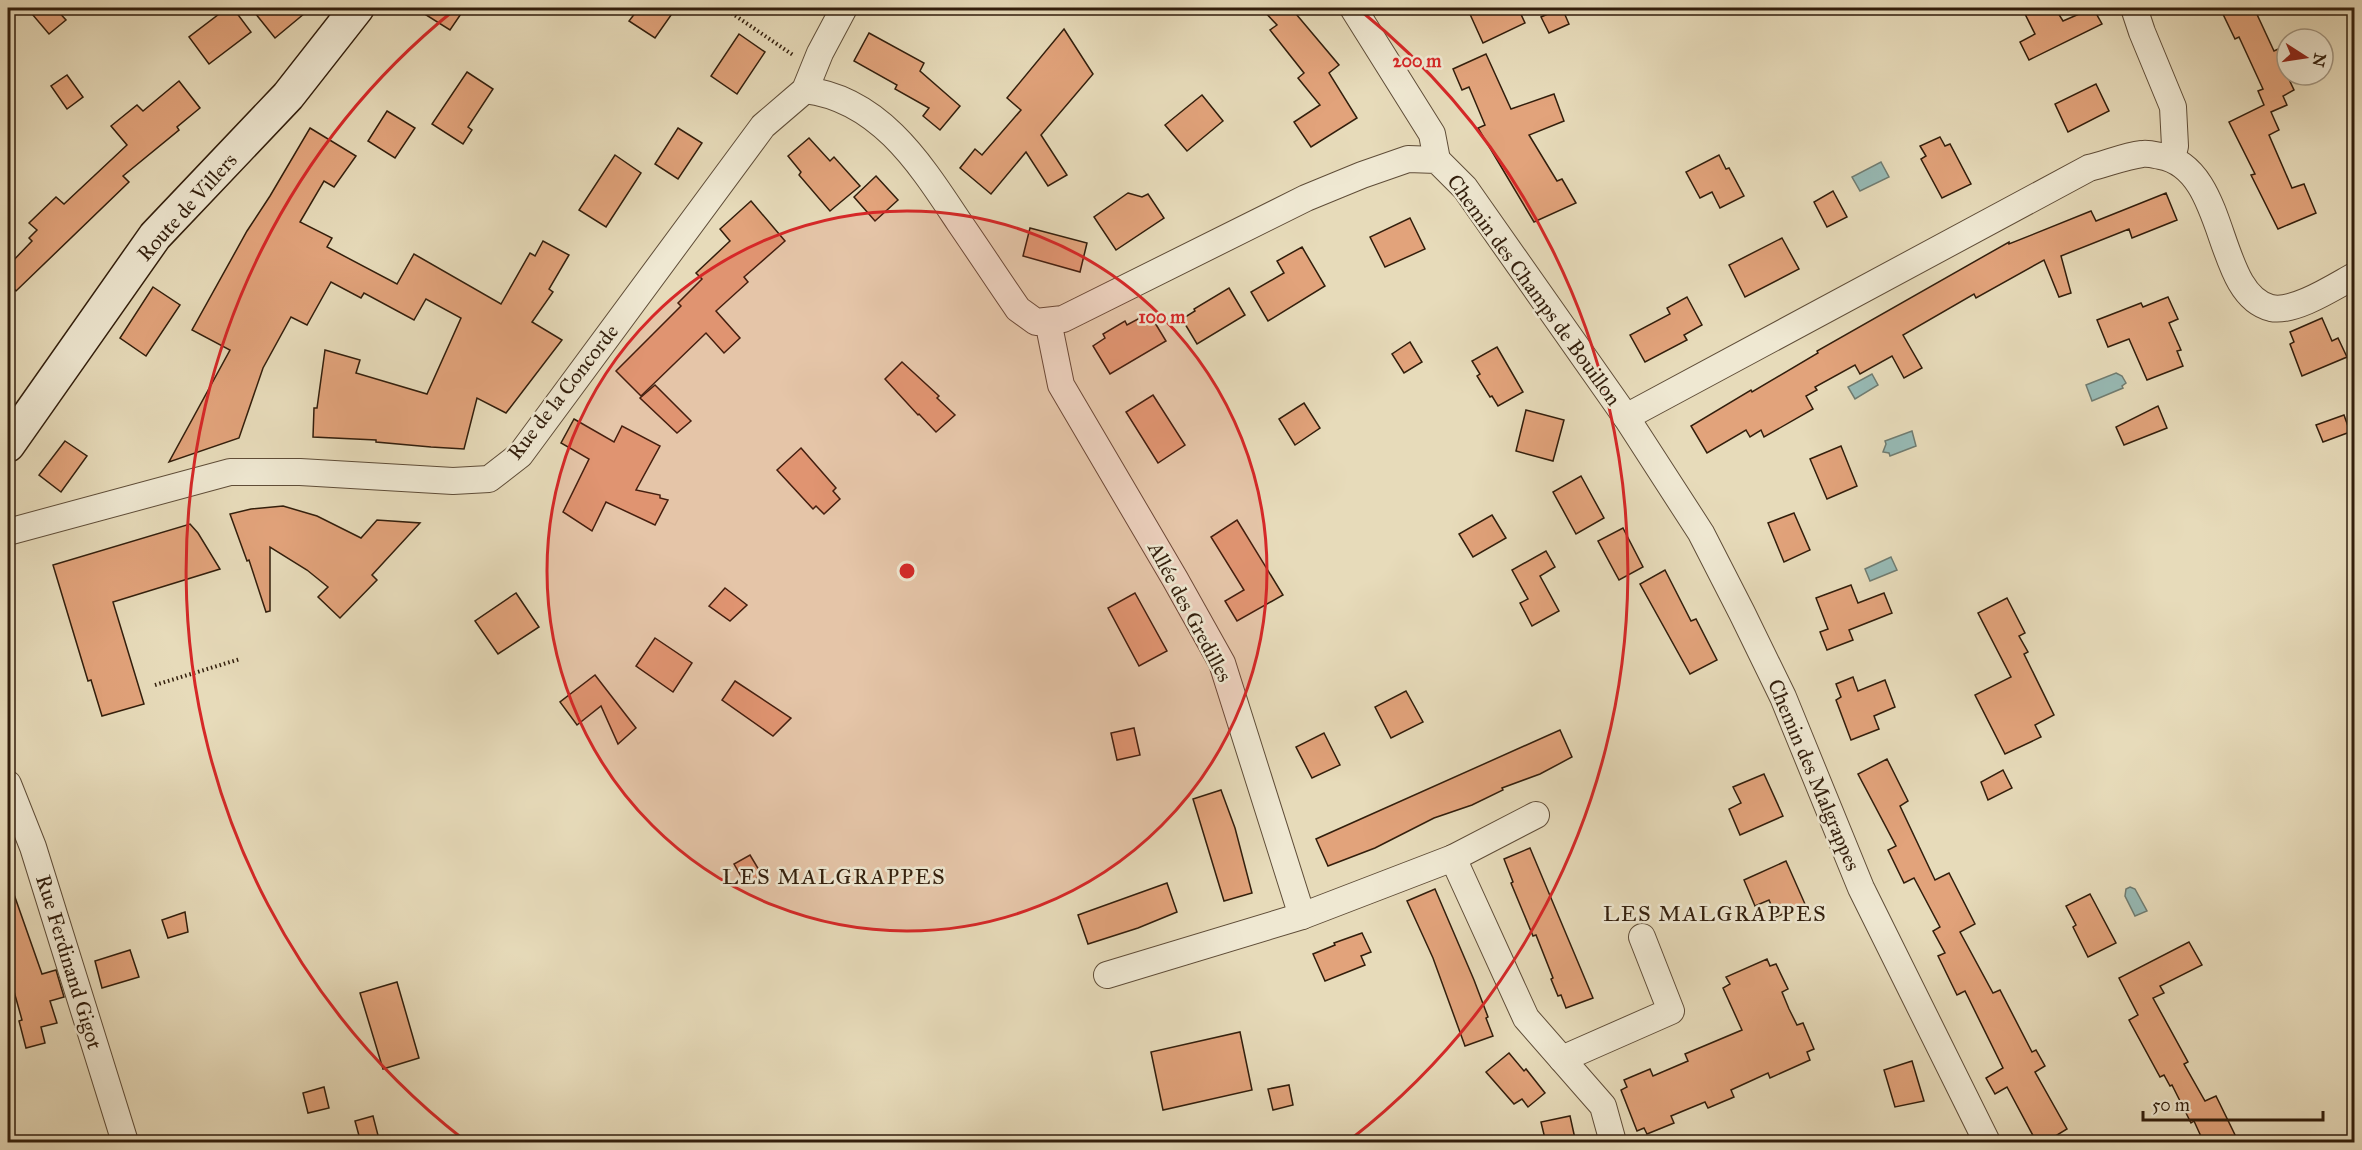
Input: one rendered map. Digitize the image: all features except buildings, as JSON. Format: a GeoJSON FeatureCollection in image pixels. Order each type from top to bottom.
{"type":"FeatureCollection","features":[{"type":"Feature","properties":{"kind":"main road","name":"Route de Villers"},"geometry":{"type":"LineString","coordinates":[[8,445],[155,236],[288,96],[357,8]]}},
{"type":"Feature","properties":{"kind":"street"},"geometry":{"type":"LineString","coordinates":[[844,8],[809,79],[818,92],[847,102],[875,119],[918,161],[1018,309],[1036,322],[1048,321]]}},
{"type":"Feature","properties":{"kind":"street"},"geometry":{"type":"LineString","coordinates":[[1353,8],[1432,134],[1437,160]]}},
{"type":"Feature","properties":{"kind":"street"},"geometry":{"type":"LineString","coordinates":[[2134,8],[2173,107],[2175,146],[2172,158],[2200,182],[2240,282],[2256,302],[2272,308],[2305,303],[2355,276]]}},
{"type":"Feature","properties":{"kind":"street","name":"Rue de la Concorde"},"geometry":{"type":"LineString","coordinates":[[8,532],[230,472],[300,472],[421,481],[489,479],[520,455],[763,126],[809,79]]}},
{"type":"Feature","properties":{"kind":"street","name":"Chemin des Champs de Bouillon"},"geometry":{"type":"LineString","coordinates":[[1048,321],[1063,319],[1306,198],[1407,159],[1437,160],[1464,188],[1626,417],[2089,168],[2144,153],[2172,158]]}},
{"type":"Feature","properties":{"kind":"street","name":"Allée des Gredilles"},"geometry":{"type":"LineString","coordinates":[[1048,321],[1061,385],[1222,663],[1302,916]]}},
{"type":"Feature","properties":{"kind":"street","name":"Chemin des Malgrappes"},"geometry":{"type":"LineString","coordinates":[[1626,417],[1701,533],[1747,623],[1783,697],[1861,888],[1987,1143]]}},
{"type":"Feature","properties":{"kind":"street","name":"Rue Ferdinand Gigot"},"geometry":{"type":"LineString","coordinates":[[8,784],[33,847],[125,1143]]}},
{"type":"Feature","properties":{"kind":"street"},"geometry":{"type":"LineString","coordinates":[[1107,975],[1302,916],[1453,858],[1536,815]]}},
{"type":"Feature","properties":{"kind":"street"},"geometry":{"type":"LineString","coordinates":[[1453,858],[1526,1018],[1603,1106],[1613,1143]]}},
{"type":"Feature","properties":{"kind":"street"},"geometry":{"type":"LineString","coordinates":[[1562,1059],[1671,1011],[1642,937]]}},
{"type":"Feature","properties":{"kind":"path"},"geometry":{"type":"LineString","coordinates":[[724,8],[809,79]]}},
{"type":"Feature","properties":{"kind":"path"},"geometry":{"type":"LineString","coordinates":[[155,685],[240,659]]}},
{"type":"Feature","properties":{"kind":"water"},"geometry":{"type":"Polygon","coordinates":[[[1881,162],[1889,177],[1860,191],[1852,177],[1881,162]]]}},
{"type":"Feature","properties":{"kind":"water"},"geometry":{"type":"Polygon","coordinates":[[[2116,373],[2122,376],[2126,383],[2122,386],[2123,388],[2092,401],[2086,385],[2116,373]]]}},
{"type":"Feature","properties":{"kind":"water"},"geometry":{"type":"Polygon","coordinates":[[[1872,374],[1878,385],[1855,399],[1848,387],[1872,374]]]}},
{"type":"Feature","properties":{"kind":"water"},"geometry":{"type":"Polygon","coordinates":[[[1912,431],[1916,446],[1890,456],[1889,453],[1883,452],[1885,441],[1912,431]]]}},
{"type":"Feature","properties":{"kind":"water"},"geometry":{"type":"Polygon","coordinates":[[[1891,557],[1897,570],[1870,581],[1865,569],[1891,557]]]}},
{"type":"Feature","properties":{"kind":"water"},"geometry":{"type":"Polygon","coordinates":[[[2130,887],[2135,889],[2147,911],[2135,916],[2125,896],[2126,889],[2130,887]]]}},
{"type":"Feature","properties":{"kind":"district","name":"LES MALGRAPPES"},"geometry":{"type":"Point","coordinates":[834,876]}},
{"type":"Feature","properties":{"kind":"district","name":"LES MALGRAPPES"},"geometry":{"type":"Point","coordinates":[1715,913]}}]}
